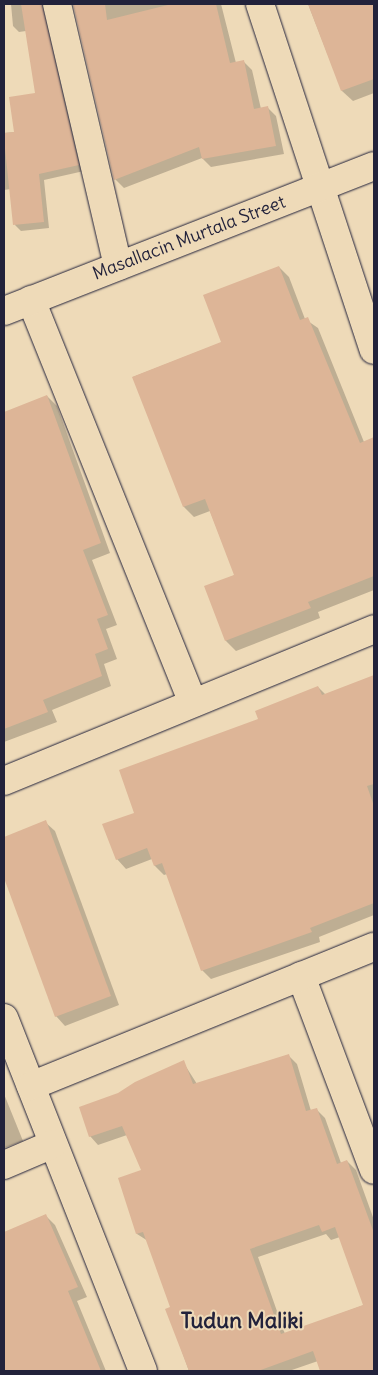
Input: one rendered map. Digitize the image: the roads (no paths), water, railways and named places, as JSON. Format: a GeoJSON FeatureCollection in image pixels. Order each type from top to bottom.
{"type":"FeatureCollection","features":[{"type":"Feature","properties":{"kind":"street"},"geometry":{"type":"LineString","coordinates":[[57,4],[118,266]]}},
{"type":"Feature","properties":{"kind":"street"},"geometry":{"type":"LineString","coordinates":[[260,4],[374,350]]}},
{"type":"Feature","properties":{"kind":"street","name":"Masallacin Murtala Street"},"geometry":{"type":"LineString","coordinates":[[4,311],[374,166]]}},
{"type":"Feature","properties":{"kind":"street"},"geometry":{"type":"LineString","coordinates":[[31,300],[193,703]]}},
{"type":"Feature","properties":{"kind":"street"},"geometry":{"type":"LineString","coordinates":[[4,780],[374,628]]}},
{"type":"Feature","properties":{"kind":"street"},"geometry":{"type":"LineString","coordinates":[[31,1086],[374,947]]}},
{"type":"Feature","properties":{"kind":"street"},"geometry":{"type":"LineString","coordinates":[[301,976],[374,1170]]}},
{"type":"Feature","properties":{"kind":"street"},"geometry":{"type":"LineString","coordinates":[[4,1018],[143,1371]]}},
{"type":"Feature","properties":{"kind":"street"},"geometry":{"type":"LineString","coordinates":[[4,1165],[54,1144]]}},
{"type":"Feature","properties":{"kind":"district","name":"Tudun Maliki"},"geometry":{"type":"Point","coordinates":[242,1321]}}]}
